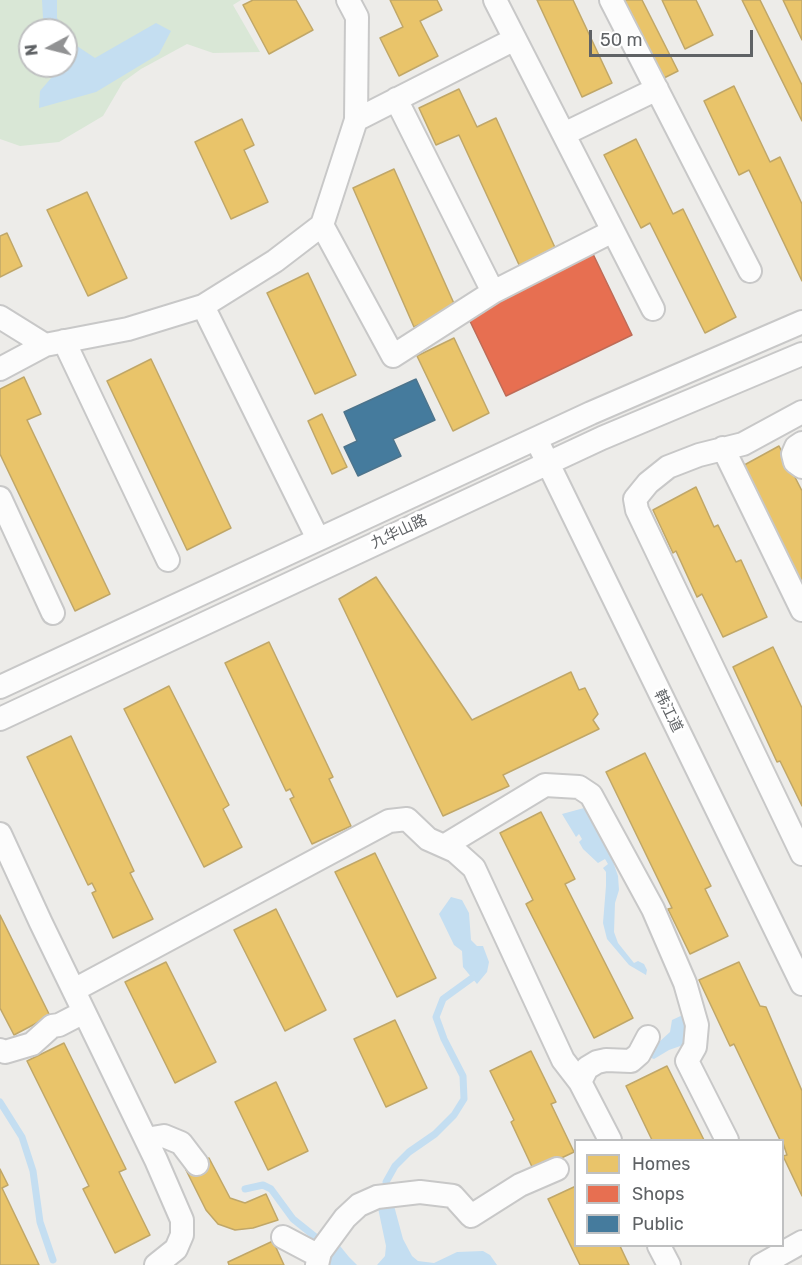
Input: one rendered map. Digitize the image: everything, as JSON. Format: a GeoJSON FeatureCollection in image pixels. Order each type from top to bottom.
{"type":"FeatureCollection","features":[{"type":"Feature","properties":{"kind":"street"},"geometry":{"type":"LineString","coordinates":[[0,369],[54,343],[128,329],[203,306],[275,261],[322,225],[356,120],[357,17],[348,0]]}},
{"type":"Feature","properties":{"kind":"street"},"geometry":{"type":"LineString","coordinates":[[495,0],[653,309]]}},
{"type":"Feature","properties":{"kind":"street"},"geometry":{"type":"LineString","coordinates":[[611,0],[750,271]]}},
{"type":"Feature","properties":{"kind":"street"},"geometry":{"type":"LineString","coordinates":[[356,120],[515,39]]}},
{"type":"Feature","properties":{"kind":"street"},"geometry":{"type":"LineString","coordinates":[[564,134],[657,89]]}},
{"type":"Feature","properties":{"kind":"street"},"geometry":{"type":"LineString","coordinates":[[396,99],[493,292]]}},
{"type":"Feature","properties":{"kind":"street"},"geometry":{"type":"LineString","coordinates":[[322,225],[393,356],[493,292],[613,231]]}},
{"type":"Feature","properties":{"kind":"street"},"geometry":{"type":"LineString","coordinates":[[203,306],[318,539]]}},
{"type":"Feature","properties":{"kind":"street"},"geometry":{"type":"LineString","coordinates":[[0,317],[54,343],[168,560]]}},
{"type":"Feature","properties":{"kind":"street","name":"九华山路"},"geometry":{"type":"LineString","coordinates":[[0,687],[536,438],[802,322]]}},
{"type":"Feature","properties":{"kind":"street","name":"九华山路"},"geometry":{"type":"LineString","coordinates":[[0,719],[547,463],[802,354]]}},
{"type":"Feature","properties":{"kind":"street"},"geometry":{"type":"LineString","coordinates":[[802,467],[794,458],[794,450],[801,443],[794,416],[743,444],[723,448],[668,467],[648,483],[636,499],[637,510],[802,854]]}},
{"type":"Feature","properties":{"kind":"street","name":"韩江道"},"geometry":{"type":"LineString","coordinates":[[536,438],[802,984]]}},
{"type":"Feature","properties":{"kind":"street"},"geometry":{"type":"LineString","coordinates":[[723,448],[802,610]]}},
{"type":"Feature","properties":{"kind":"street"},"geometry":{"type":"LineString","coordinates":[[0,498],[53,613]]}},
{"type":"Feature","properties":{"kind":"street"},"geometry":{"type":"LineString","coordinates":[[444,846],[545,785],[579,787],[591,795],[653,909],[685,983],[697,1025],[695,1047],[687,1061],[726,1139]]}},
{"type":"Feature","properties":{"kind":"street"},"geometry":{"type":"LineString","coordinates":[[74,990],[389,821],[407,819],[428,839],[455,851],[474,868],[563,1060],[580,1082],[609,1139]]}},
{"type":"Feature","properties":{"kind":"street"},"geometry":{"type":"LineString","coordinates":[[0,834],[146,1139],[182,1220],[182,1235],[176,1249],[156,1265]]}},
{"type":"Feature","properties":{"kind":"street"},"geometry":{"type":"LineString","coordinates":[[0,1050],[5,1052],[32,1044],[52,1026],[59,1025],[84,1012]]}},
{"type":"Feature","properties":{"kind":"street"},"geometry":{"type":"LineString","coordinates":[[580,1082],[587,1068],[597,1062],[631,1061],[644,1045]]}},
{"type":"Feature","properties":{"kind":"street"},"geometry":{"type":"LineString","coordinates":[[146,1139],[164,1136],[181,1143],[197,1164]]}},
{"type":"Feature","properties":{"kind":"street"},"geometry":{"type":"LineString","coordinates":[[283,1237],[322,1252],[360,1205],[387,1196],[420,1192],[453,1196],[471,1216],[520,1185],[556,1169]]}},
{"type":"Feature","properties":{"kind":"street"},"geometry":{"type":"LineString","coordinates":[[771,1258],[802,1242]]}},
{"type":"Feature","properties":{"kind":"street"},"geometry":{"type":"LineString","coordinates":[[660,1247],[669,1265]]}},
{"type":"Feature","properties":{"kind":"green space"},"geometry":{"type":"Polygon","coordinates":[[[0,0],[241,0],[233,5],[260,52],[213,53],[187,44],[141,69],[123,82],[103,116],[59,142],[20,146],[0,139],[0,0]]]}},
{"type":"Feature","properties":{"kind":"water"},"geometry":{"type":"Polygon","coordinates":[[[42,0],[57,0],[57,18],[43,18],[42,0]]]}},
{"type":"Feature","properties":{"kind":"water"},"geometry":{"type":"Polygon","coordinates":[[[156,23],[171,31],[159,54],[96,92],[39,108],[40,91],[51,78],[78,78],[78,47],[95,58],[156,23]]]}},
{"type":"Feature","properties":{"kind":"water"},"geometry":{"type":"Polygon","coordinates":[[[584,808],[605,838],[618,876],[619,890],[615,903],[614,932],[618,943],[634,963],[638,961],[644,964],[647,970],[646,975],[629,965],[607,939],[603,923],[606,872],[603,868],[608,864],[605,859],[598,863],[583,849],[579,842],[582,839],[579,834],[576,837],[562,814],[584,808]]]}},
{"type":"Feature","properties":{"kind":"water"},"geometry":{"type":"Polygon","coordinates":[[[451,897],[462,900],[469,913],[471,940],[477,946],[483,946],[489,962],[487,972],[477,984],[463,967],[462,951],[454,945],[439,914],[451,897]]]}},
{"type":"Feature","properties":{"kind":"water"},"geometry":{"type":"Polygon","coordinates":[[[687,1013],[686,1044],[654,1059],[646,1056],[636,1043],[636,1032],[650,1043],[658,1043],[670,1032],[672,1020],[687,1013]]]}},
{"type":"Feature","properties":{"kind":"water"},"geometry":{"type":"Polygon","coordinates":[[[393,1202],[403,1239],[412,1256],[418,1261],[434,1263],[457,1252],[483,1251],[490,1255],[497,1265],[377,1265],[385,1256],[386,1246],[378,1208],[393,1202]]]}},
{"type":"Feature","properties":{"kind":"water"},"geometry":{"type":"Polygon","coordinates":[[[336,1241],[357,1265],[330,1265],[331,1252],[336,1241]]]}},
{"type":"Feature","properties":{"kind":"building: Homes"},"geometry":{"type":"Polygon","coordinates":[[[253,0],[296,0],[313,30],[269,54],[243,5],[253,0]]]}},
{"type":"Feature","properties":{"kind":"building: Homes"},"geometry":{"type":"Polygon","coordinates":[[[390,0],[437,0],[442,10],[420,21],[438,56],[399,76],[380,38],[403,27],[390,0]]]}},
{"type":"Feature","properties":{"kind":"building: Homes"},"geometry":{"type":"Polygon","coordinates":[[[537,0],[573,0],[612,83],[582,97],[537,0]]]}},
{"type":"Feature","properties":{"kind":"building: Homes"},"geometry":{"type":"Polygon","coordinates":[[[624,0],[642,0],[678,71],[664,78],[624,0]]]}},
{"type":"Feature","properties":{"kind":"building: Homes"},"geometry":{"type":"Polygon","coordinates":[[[662,0],[696,0],[713,35],[685,49],[662,0]]]}},
{"type":"Feature","properties":{"kind":"building: Homes"},"geometry":{"type":"Polygon","coordinates":[[[742,0],[760,0],[802,85],[802,121],[742,0]]]}},
{"type":"Feature","properties":{"kind":"building: Homes"},"geometry":{"type":"Polygon","coordinates":[[[783,0],[802,0],[802,40],[783,0]]]}},
{"type":"Feature","properties":{"kind":"building: Homes"},"geometry":{"type":"Polygon","coordinates":[[[734,86],[770,162],[780,157],[802,204],[802,281],[749,170],[739,175],[704,101],[734,86]]]}},
{"type":"Feature","properties":{"kind":"building: Homes"},"geometry":{"type":"Polygon","coordinates":[[[459,89],[477,127],[496,118],[557,252],[521,269],[459,135],[436,145],[419,108],[459,89]]]}},
{"type":"Feature","properties":{"kind":"building: Homes"},"geometry":{"type":"Polygon","coordinates":[[[242,119],[254,145],[244,150],[268,202],[231,219],[195,142],[242,119]]]}},
{"type":"Feature","properties":{"kind":"building: Homes"},"geometry":{"type":"Polygon","coordinates":[[[636,139],[673,214],[683,209],[736,317],[705,333],[650,223],[641,228],[604,155],[636,139]]]}},
{"type":"Feature","properties":{"kind":"building: Homes"},"geometry":{"type":"Polygon","coordinates":[[[394,169],[456,308],[414,327],[353,188],[394,169]]]}},
{"type":"Feature","properties":{"kind":"building: Homes"},"geometry":{"type":"Polygon","coordinates":[[[87,192],[127,278],[88,296],[47,210],[87,192]]]}},
{"type":"Feature","properties":{"kind":"building: Homes"},"geometry":{"type":"Polygon","coordinates":[[[7,233],[22,266],[0,277],[0,236],[7,233]]]}},
{"type":"Feature","properties":{"kind":"building: Homes"},"geometry":{"type":"Polygon","coordinates":[[[308,273],[356,375],[315,394],[267,293],[308,273]]]}},
{"type":"Feature","properties":{"kind":"building: Homes"},"geometry":{"type":"Polygon","coordinates":[[[454,338],[489,413],[453,431],[417,356],[454,338]]]}},
{"type":"Feature","properties":{"kind":"building: Homes"},"geometry":{"type":"Polygon","coordinates":[[[151,359],[231,528],[187,550],[107,381],[151,359]]]}},
{"type":"Feature","properties":{"kind":"building: Homes"},"geometry":{"type":"Polygon","coordinates":[[[24,377],[41,414],[27,420],[110,594],[75,611],[0,454],[0,389],[24,377]]]}},
{"type":"Feature","properties":{"kind":"building: Homes"},"geometry":{"type":"Polygon","coordinates":[[[322,414],[347,467],[332,474],[308,421],[322,414]]]}},
{"type":"Feature","properties":{"kind":"building: Homes"},"geometry":{"type":"Polygon","coordinates":[[[779,446],[802,491],[802,595],[737,469],[779,446]]]}},
{"type":"Feature","properties":{"kind":"building: Homes"},"geometry":{"type":"Polygon","coordinates":[[[696,487],[714,527],[718,525],[736,562],[741,560],[767,617],[723,637],[702,594],[697,597],[676,551],[673,553],[653,510],[696,487]]]}},
{"type":"Feature","properties":{"kind":"building: Homes"},"geometry":{"type":"Polygon","coordinates":[[[376,577],[472,720],[571,672],[579,690],[585,688],[598,714],[593,720],[599,729],[503,775],[509,786],[443,816],[339,599],[376,577]]]}},
{"type":"Feature","properties":{"kind":"building: Homes"},"geometry":{"type":"Polygon","coordinates":[[[269,642],[333,777],[329,779],[351,826],[312,844],[290,799],[294,797],[290,789],[286,791],[225,663],[269,642]]]}},
{"type":"Feature","properties":{"kind":"building: Homes"},"geometry":{"type":"Polygon","coordinates":[[[773,647],[802,708],[802,806],[780,761],[777,762],[733,667],[773,647]]]}},
{"type":"Feature","properties":{"kind":"building: Homes"},"geometry":{"type":"Polygon","coordinates":[[[169,686],[229,805],[223,809],[242,847],[204,867],[124,709],[169,686]]]}},
{"type":"Feature","properties":{"kind":"building: Homes"},"geometry":{"type":"Polygon","coordinates":[[[71,736],[134,871],[130,873],[153,919],[113,938],[92,893],[96,891],[92,883],[88,885],[27,757],[71,736]]]}},
{"type":"Feature","properties":{"kind":"building: Homes"},"geometry":{"type":"Polygon","coordinates":[[[645,753],[711,886],[705,889],[728,936],[690,954],[668,909],[672,908],[606,772],[645,753]]]}},
{"type":"Feature","properties":{"kind":"building: Homes"},"geometry":{"type":"Polygon","coordinates":[[[541,812],[575,879],[565,884],[633,1018],[594,1038],[526,904],[533,900],[500,833],[541,812]]]}},
{"type":"Feature","properties":{"kind":"building: Homes"},"geometry":{"type":"Polygon","coordinates":[[[375,853],[436,978],[397,997],[335,872],[375,853]]]}},
{"type":"Feature","properties":{"kind":"building: Homes"},"geometry":{"type":"Polygon","coordinates":[[[276,909],[326,1010],[285,1031],[234,930],[276,909]]]}},
{"type":"Feature","properties":{"kind":"building: Homes"},"geometry":{"type":"Polygon","coordinates":[[[0,915],[50,1016],[14,1035],[0,1008],[0,915]]]}},
{"type":"Feature","properties":{"kind":"building: Homes"},"geometry":{"type":"Polygon","coordinates":[[[166,962],[216,1062],[175,1083],[125,982],[166,962]]]}},
{"type":"Feature","properties":{"kind":"building: Homes"},"geometry":{"type":"Polygon","coordinates":[[[739,962],[760,1006],[766,1007],[802,1091],[802,1196],[784,1158],[787,1155],[784,1139],[780,1139],[734,1044],[730,1046],[699,980],[739,962]]]}},
{"type":"Feature","properties":{"kind":"building: Homes"},"geometry":{"type":"Polygon","coordinates":[[[395,1020],[427,1088],[386,1107],[354,1039],[395,1020]]]}},
{"type":"Feature","properties":{"kind":"building: Homes"},"geometry":{"type":"Polygon","coordinates":[[[64,1043],[126,1169],[119,1172],[150,1235],[115,1253],[83,1189],[89,1186],[27,1061],[64,1043]]]}},
{"type":"Feature","properties":{"kind":"building: Homes"},"geometry":{"type":"Polygon","coordinates":[[[531,1051],[556,1102],[551,1104],[574,1152],[534,1171],[511,1122],[514,1120],[490,1071],[531,1051]]]}},
{"type":"Feature","properties":{"kind":"building: Homes"},"geometry":{"type":"Polygon","coordinates":[[[667,1066],[704,1139],[652,1139],[626,1086],[667,1066]]]}},
{"type":"Feature","properties":{"kind":"building: Homes"},"geometry":{"type":"Polygon","coordinates":[[[276,1082],[308,1151],[268,1170],[235,1102],[276,1082]]]}},
{"type":"Feature","properties":{"kind":"building: Homes"},"geometry":{"type":"Polygon","coordinates":[[[209,1158],[230,1198],[245,1203],[266,1194],[278,1220],[253,1228],[235,1230],[218,1224],[206,1210],[186,1170],[209,1158]]]}},
{"type":"Feature","properties":{"kind":"building: Homes"},"geometry":{"type":"Polygon","coordinates":[[[0,1169],[8,1185],[2,1188],[39,1265],[0,1265],[0,1169]]]}},
{"type":"Feature","properties":{"kind":"building: Homes"},"geometry":{"type":"Polygon","coordinates":[[[574,1187],[574,1247],[620,1247],[629,1265],[580,1265],[548,1199],[574,1187]]]}},
{"type":"Feature","properties":{"kind":"building: Homes"},"geometry":{"type":"Polygon","coordinates":[[[273,1241],[284,1265],[229,1265],[228,1262],[273,1241]]]}},
{"type":"Feature","properties":{"kind":"building: Shops"},"geometry":{"type":"Polygon","coordinates":[[[593,254],[632,335],[506,396],[467,315],[593,254]]]}},
{"type":"Feature","properties":{"kind":"building: Public"},"geometry":{"type":"Polygon","coordinates":[[[416,379],[435,420],[393,439],[401,456],[358,476],[344,447],[357,441],[344,412],[416,379]]]}},
{"type":"Feature","properties":{"kind":"waterway"},"geometry":{"type":"LineString","coordinates":[[387,1193],[386,1182],[395,1166],[409,1152],[435,1134],[454,1115],[464,1099],[463,1076],[444,1039],[436,1017],[443,999],[472,978]]}},
{"type":"Feature","properties":{"kind":"waterway"},"geometry":{"type":"LineString","coordinates":[[0,1102],[22,1137],[33,1171],[40,1222],[53,1260]]}},
{"type":"Feature","properties":{"kind":"waterway"},"geometry":{"type":"LineString","coordinates":[[245,1189],[263,1185],[271,1189],[293,1219],[323,1243]]}}]}
